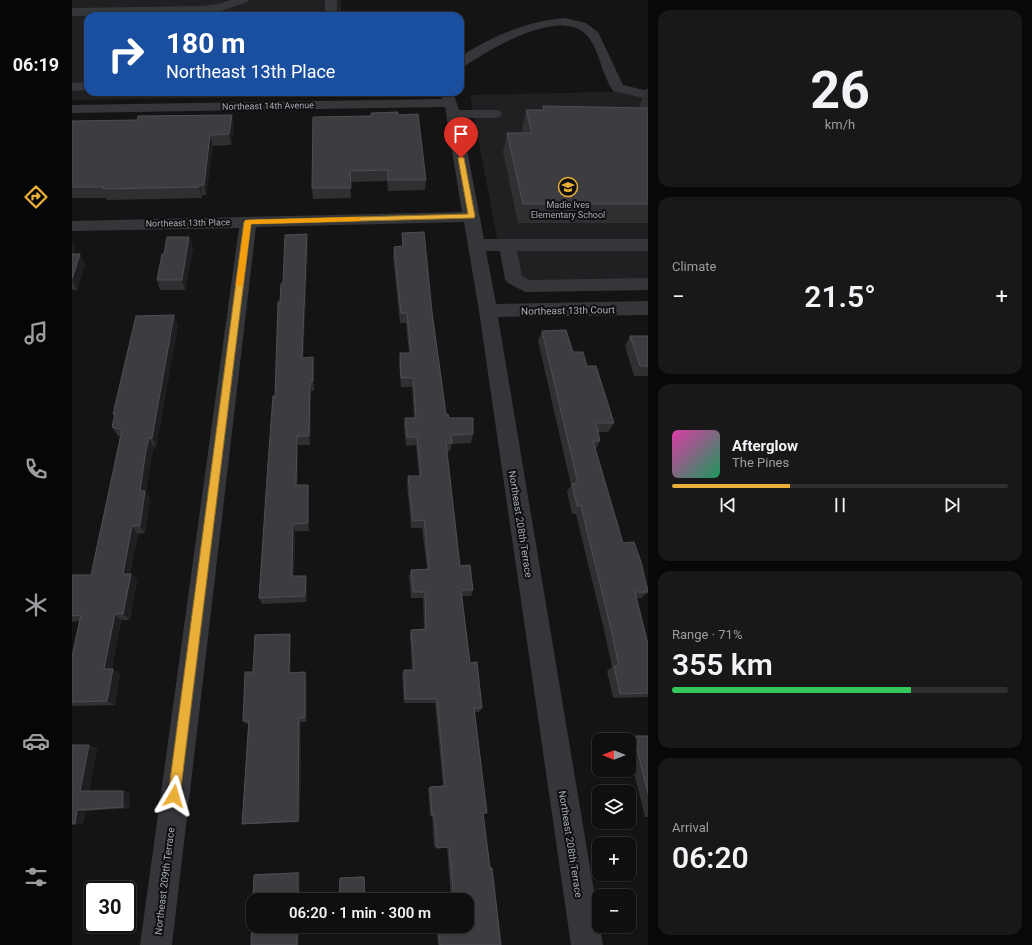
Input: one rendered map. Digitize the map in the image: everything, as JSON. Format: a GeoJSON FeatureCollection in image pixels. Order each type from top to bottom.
{"type":"FeatureCollection","features":[{"type":"Feature","properties":{"kind":"street"},"geometry":{"type":"LineString","coordinates":[[177,12],[221,7],[243,0]]}},
{"type":"Feature","properties":{"kind":"street"},"geometry":{"type":"LineString","coordinates":[[331,0],[331,12]]}},
{"type":"Feature","properties":{"kind":"street"},"geometry":{"type":"LineString","coordinates":[[72,12],[84,12]]}},
{"type":"Feature","properties":{"kind":"street"},"geometry":{"type":"LineString","coordinates":[[464,59],[478,50],[523,29],[548,23],[569,22],[586,28],[594,35],[618,88],[648,95]]}},
{"type":"Feature","properties":{"kind":"street"},"geometry":{"type":"LineString","coordinates":[[72,87],[84,86]]}},
{"type":"Feature","properties":{"kind":"street","name":"Northeast 14th Avenue"},"geometry":{"type":"LineString","coordinates":[[72,109],[450,103],[495,114]]}},
{"type":"Feature","properties":{"kind":"street","name":"Northeast 208th Terrace"},"geometry":{"type":"LineString","coordinates":[[450,103],[488,311],[587,945]]}},
{"type":"Feature","properties":{"kind":"street","name":"Northeast 13th Place"},"geometry":{"type":"LineString","coordinates":[[72,226],[471,216]]}},
{"type":"Feature","properties":{"kind":"street","name":"Northeast 209th Terrace"},"geometry":{"type":"LineString","coordinates":[[156,945],[248,222]]}},
{"type":"Feature","properties":{"kind":"street"},"geometry":{"type":"LineString","coordinates":[[476,245],[648,245]]}},
{"type":"Feature","properties":{"kind":"street"},"geometry":{"type":"LineString","coordinates":[[507,245],[514,280],[526,286],[648,284]]}},
{"type":"Feature","properties":{"kind":"street","name":"Northeast 13th Court"},"geometry":{"type":"LineString","coordinates":[[488,311],[648,308]]}},
{"type":"Feature","properties":{"kind":"shaded area"},"geometry":{"type":"Polygon","coordinates":[[[72,0],[341,0],[341,12],[84,12],[84,96],[337,96],[72,100],[72,0]]]}},
{"type":"Feature","properties":{"kind":"shaded area","name":"Madie Ives Elementary School"},"geometry":{"type":"Polygon","coordinates":[[[648,91],[648,290],[526,292],[514,287],[505,280],[470,95],[648,91]]]}},
{"type":"Feature","properties":{"kind":"building"},"geometry":{"type":"Polygon","coordinates":[[[543,106],[648,108],[648,204],[523,204],[507,133],[532,133],[526,110],[544,110],[543,106]]]}},
{"type":"Feature","properties":{"kind":"building"},"geometry":{"type":"Polygon","coordinates":[[[398,112],[398,115],[418,114],[426,180],[388,180],[388,170],[350,171],[351,188],[312,188],[313,117],[371,116],[371,113],[398,112]]]}},
{"type":"Feature","properties":{"kind":"building"},"geometry":{"type":"Polygon","coordinates":[[[232,115],[229,134],[210,135],[204,185],[200,185],[199,187],[103,189],[104,187],[72,187],[72,121],[137,120],[138,116],[232,115]]]}},
{"type":"Feature","properties":{"kind":"building"},"geometry":{"type":"Polygon","coordinates":[[[424,232],[432,312],[446,414],[448,414],[449,418],[473,418],[473,434],[451,435],[452,443],[446,443],[460,566],[470,565],[473,590],[461,590],[470,663],[477,662],[482,708],[474,708],[487,813],[483,813],[490,868],[492,868],[501,945],[440,945],[439,933],[474,933],[474,893],[453,893],[449,847],[437,848],[434,815],[432,815],[430,787],[445,786],[437,699],[405,699],[404,670],[414,670],[411,630],[426,629],[425,592],[413,592],[411,570],[429,569],[424,520],[413,521],[408,476],[421,476],[417,437],[407,437],[405,418],[416,418],[413,378],[401,378],[400,353],[411,353],[407,313],[401,313],[394,247],[403,246],[402,233],[424,232]]]}},
{"type":"Feature","properties":{"kind":"building"},"geometry":{"type":"Polygon","coordinates":[[[307,234],[302,358],[313,357],[313,381],[310,381],[309,436],[297,436],[296,485],[308,485],[308,523],[293,524],[292,576],[306,576],[305,596],[259,598],[273,396],[275,396],[278,302],[280,302],[281,284],[283,283],[285,235],[307,234]]]}},
{"type":"Feature","properties":{"kind":"building"},"geometry":{"type":"Polygon","coordinates":[[[167,237],[189,237],[182,280],[157,280],[167,237]]]}},
{"type":"Feature","properties":{"kind":"building"},"geometry":{"type":"Polygon","coordinates":[[[72,254],[80,254],[72,279],[72,254]]]}},
{"type":"Feature","properties":{"kind":"building"},"geometry":{"type":"Polygon","coordinates":[[[174,315],[152,438],[149,438],[146,450],[140,491],[145,491],[140,526],[132,526],[123,574],[131,574],[123,614],[115,614],[104,669],[113,669],[107,701],[72,702],[72,656],[81,615],[72,616],[72,575],[91,575],[122,430],[112,427],[115,414],[113,414],[136,316],[174,315]]]}},
{"type":"Feature","properties":{"kind":"building"},"geometry":{"type":"Polygon","coordinates":[[[566,330],[573,352],[583,352],[587,366],[596,366],[614,423],[596,423],[600,441],[593,441],[623,543],[634,542],[641,562],[648,591],[635,592],[648,644],[648,693],[620,694],[614,666],[619,666],[611,629],[581,506],[577,506],[572,484],[578,483],[542,331],[566,330]]]}},
{"type":"Feature","properties":{"kind":"building"},"geometry":{"type":"Polygon","coordinates":[[[630,336],[648,336],[648,366],[640,366],[630,336]]]}},
{"type":"Feature","properties":{"kind":"building"},"geometry":{"type":"Polygon","coordinates":[[[290,634],[289,673],[305,672],[305,718],[299,718],[298,821],[242,824],[249,721],[243,721],[245,672],[253,672],[255,635],[290,634]]]}},
{"type":"Feature","properties":{"kind":"building"},"geometry":{"type":"Polygon","coordinates":[[[636,736],[648,736],[648,794],[636,744],[636,736]]]}},
{"type":"Feature","properties":{"kind":"building"},"geometry":{"type":"Polygon","coordinates":[[[72,745],[89,745],[80,791],[123,791],[123,807],[77,810],[75,824],[72,824],[72,745]]]}},
{"type":"Feature","properties":{"kind":"building"},"geometry":{"type":"Polygon","coordinates":[[[298,873],[298,893],[253,893],[254,875],[298,873]]]}},
{"type":"Feature","properties":{"kind":"building"},"geometry":{"type":"Polygon","coordinates":[[[364,877],[365,893],[339,893],[340,878],[364,877]]]}},
{"type":"Feature","properties":{"kind":"building"},"geometry":{"type":"Polygon","coordinates":[[[252,933],[297,933],[297,945],[251,945],[252,933]]]}},
{"type":"Feature","properties":{"kind":"slow traffic"},"geometry":{"type":"LineString","coordinates":[[240,284],[248,222],[357,219]]}},
{"type":"Feature","properties":{"kind":"place","name":"Madie Ives Elementary School"},"geometry":{"type":"Point","coordinates":[568,187]}},
{"type":"Feature","properties":{"kind":"route"},"geometry":{"type":"LineString","coordinates":[[174,796],[248,222],[471,216],[461,158]]}}]}
